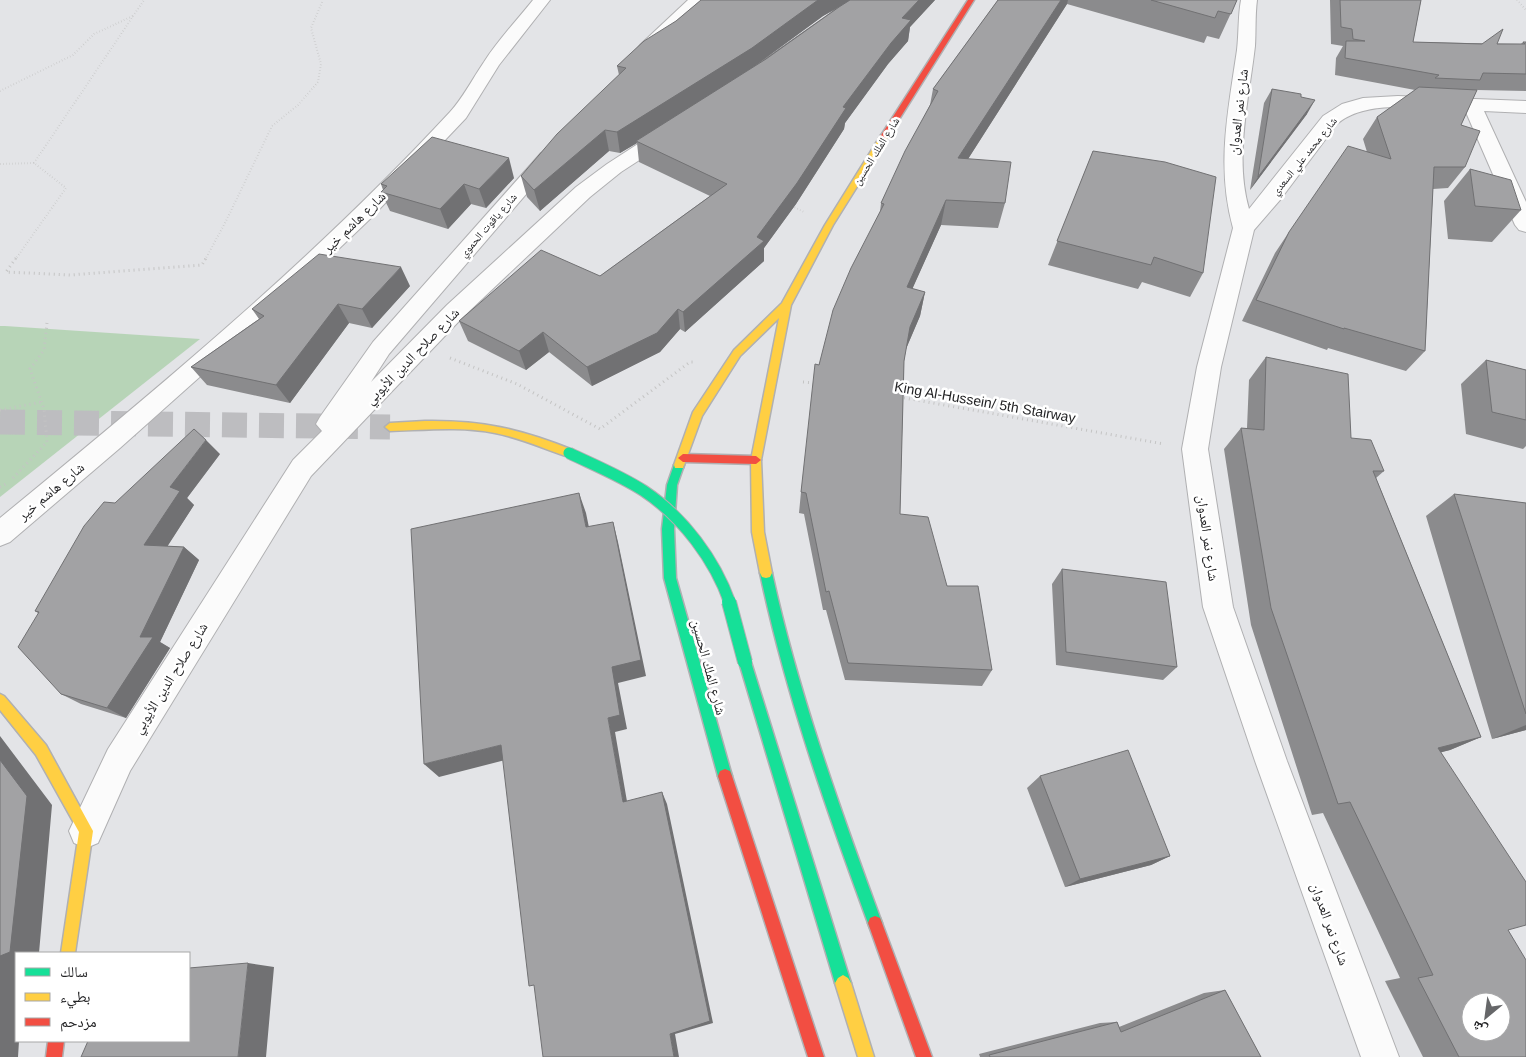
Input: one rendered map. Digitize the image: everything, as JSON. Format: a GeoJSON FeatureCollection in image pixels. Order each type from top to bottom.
{"type":"FeatureCollection","features":[{"type":"Feature","properties":{"kind":"main road","name":"شارع الملك الحسين"},"geometry":{"type":"LineString","coordinates":[[924,1057],[831,804],[775,615],[758,532],[756,460],[786,306],[829,225],[971,0]]}},
{"type":"Feature","properties":{"kind":"main road","name":"شارع الملك الحسين"},"geometry":{"type":"LineString","coordinates":[[786,306],[737,353],[698,416],[672,484],[668,529],[670,578],[720,761],[816,1057]]}},
{"type":"Feature","properties":{"kind":"main road"},"geometry":{"type":"LineString","coordinates":[[390,427],[465,426],[498,430],[553,446],[616,475],[655,499],[690,537],[706,558],[722,584],[733,616],[745,662],[866,1057]]}},
{"type":"Feature","properties":{"kind":"main road"},"geometry":{"type":"LineString","coordinates":[[683,458],[756,460]]}},
{"type":"Feature","properties":{"kind":"main road"},"geometry":{"type":"LineString","coordinates":[[0,700],[41,750],[86,831]]}},
{"type":"Feature","properties":{"kind":"main road","name":"شارع صلاح الدين الأيوبي"},"geometry":{"type":"LineString","coordinates":[[68,952],[86,831]]}},
{"type":"Feature","properties":{"kind":"main road"},"geometry":{"type":"LineString","coordinates":[[54,1057],[56,1042]]}},
{"type":"Feature","properties":{"kind":"street","name":"شارع هاشم خير"},"geometry":{"type":"LineString","coordinates":[[0,534],[111,441],[269,302],[363,214],[459,114],[492,63],[542,0]]}},
{"type":"Feature","properties":{"kind":"street"},"geometry":{"type":"LineString","coordinates":[[634,62],[698,0]]}},
{"type":"Feature","properties":{"kind":"street","name":"شارع نمر العدوان"},"geometry":{"type":"LineString","coordinates":[[1249,0],[1248,31],[1232,160],[1239,214],[1244,228],[1209,367],[1195,449],[1218,607],[1271,761],[1380,1057]]}},
{"type":"Feature","properties":{"kind":"street","name":"شارع محمد علي السعدي"},"geometry":{"type":"LineString","coordinates":[[1244,228],[1273,195],[1330,120],[1349,108],[1379,102],[1526,107]]}},
{"type":"Feature","properties":{"kind":"street"},"geometry":{"type":"LineString","coordinates":[[1472,106],[1526,226]]}},
{"type":"Feature","properties":{"kind":"street","name":"شارع صلاح الدين الأيوبي"},"geometry":{"type":"LineString","coordinates":[[86,831],[119,760],[302,468],[455,311],[584,192],[614,168],[687,121]]}},
{"type":"Feature","properties":{"kind":"street","name":"شارع ياقوت الحموي"},"geometry":{"type":"LineString","coordinates":[[302,468],[339,408],[381,348],[558,146]]}},
{"type":"Feature","properties":{"kind":"street"},"geometry":{"type":"LineString","coordinates":[[429,293],[455,311]]}},
{"type":"Feature","properties":{"kind":"path"},"geometry":{"type":"LineString","coordinates":[[34,164],[144,0]]}},
{"type":"Feature","properties":{"kind":"path"},"geometry":{"type":"LineString","coordinates":[[0,164],[34,164],[66,188],[6,272],[70,275],[202,265],[226,221],[272,126],[298,105],[318,82],[321,64],[311,28],[323,0]]}},
{"type":"Feature","properties":{"kind":"path"},"geometry":{"type":"LineString","coordinates":[[1517,0],[1526,10]]}},
{"type":"Feature","properties":{"kind":"path"},"geometry":{"type":"LineString","coordinates":[[0,91],[73,55],[94,34],[134,16]]}},
{"type":"Feature","properties":{"kind":"path"},"geometry":{"type":"LineString","coordinates":[[786,203],[829,225]]}},
{"type":"Feature","properties":{"kind":"path"},"geometry":{"type":"LineString","coordinates":[[0,487],[7,484],[25,467],[47,442],[44,409],[30,369],[44,350],[47,323]]}},
{"type":"Feature","properties":{"kind":"path"},"geometry":{"type":"LineString","coordinates":[[421,347],[517,384],[600,429],[690,362],[730,364]]}},
{"type":"Feature","properties":{"kind":"path"},"geometry":{"type":"LineString","coordinates":[[772,382],[822,384]]}},
{"type":"Feature","properties":{"kind":"path","name":"King Al-Hussein/ 5th Stairway"},"geometry":{"type":"LineString","coordinates":[[891,396],[1195,449]]}},
{"type":"Feature","properties":{"kind":"path"},"geometry":{"type":"LineString","coordinates":[[0,410],[42,402]]}},
{"type":"Feature","properties":{"kind":"green space"},"geometry":{"type":"Polygon","coordinates":[[[0,326],[5,326],[200,339],[0,497],[0,326]]]}},
{"type":"Feature","properties":{"kind":"building"},"geometry":{"type":"Polygon","coordinates":[[[701,0],[818,0],[752,48],[617,132],[605,130],[534,190],[521,176],[557,134],[626,68],[617,66],[644,41],[676,21],[701,0]]]}},
{"type":"Feature","properties":{"kind":"building"},"geometry":{"type":"Polygon","coordinates":[[[850,0],[919,0],[902,18],[911,20],[891,43],[843,107],[846,108],[797,183],[757,237],[764,241],[683,312],[678,309],[657,333],[587,367],[543,332],[519,351],[459,321],[541,250],[600,276],[727,184],[636,141],[766,59],[850,0]]]}},
{"type":"Feature","properties":{"kind":"building"},"geometry":{"type":"Polygon","coordinates":[[[998,0],[1061,0],[958,158],[1011,162],[1005,203],[946,200],[907,287],[925,292],[910,327],[904,361],[900,514],[928,517],[947,586],[978,586],[992,670],[848,663],[829,591],[826,592],[806,493],[801,492],[815,364],[819,365],[833,310],[851,268],[884,204],[881,203],[905,151],[938,91],[933,89],[998,0]]]}},
{"type":"Feature","properties":{"kind":"building"},"geometry":{"type":"Polygon","coordinates":[[[1151,0],[1237,0],[1231,14],[1218,11],[1215,18],[1151,0]]]}},
{"type":"Feature","properties":{"kind":"building"},"geometry":{"type":"Polygon","coordinates":[[[1340,0],[1421,0],[1413,42],[1482,44],[1503,29],[1497,44],[1525,44],[1523,42],[1526,42],[1526,74],[1483,73],[1480,80],[1435,78],[1439,75],[1345,58],[1346,41],[1365,41],[1353,39],[1352,29],[1341,27],[1340,0]]]}},
{"type":"Feature","properties":{"kind":"building"},"geometry":{"type":"Polygon","coordinates":[[[1419,87],[1477,90],[1461,125],[1480,131],[1465,167],[1434,167],[1425,351],[1344,329],[1256,300],[1289,232],[1348,146],[1391,159],[1377,117],[1419,87]]]}},
{"type":"Feature","properties":{"kind":"building"},"geometry":{"type":"Polygon","coordinates":[[[1272,89],[1301,94],[1301,97],[1315,100],[1258,177],[1272,89]]]}},
{"type":"Feature","properties":{"kind":"building"},"geometry":{"type":"Polygon","coordinates":[[[432,137],[509,158],[479,189],[464,184],[440,209],[381,192],[387,186],[381,184],[432,137]]]}},
{"type":"Feature","properties":{"kind":"building"},"geometry":{"type":"Polygon","coordinates":[[[1093,151],[1165,162],[1216,177],[1203,273],[1154,257],[1151,265],[1057,241],[1093,151]]]}},
{"type":"Feature","properties":{"kind":"building"},"geometry":{"type":"Polygon","coordinates":[[[1470,169],[1511,180],[1521,210],[1475,206],[1470,169]]]}},
{"type":"Feature","properties":{"kind":"building"},"geometry":{"type":"Polygon","coordinates":[[[319,254],[401,267],[362,309],[338,304],[276,385],[191,367],[264,316],[252,309],[319,254]]]}},
{"type":"Feature","properties":{"kind":"building"},"geometry":{"type":"Polygon","coordinates":[[[1266,357],[1348,374],[1351,438],[1371,440],[1384,471],[1373,471],[1481,737],[1438,748],[1526,882],[1526,925],[1508,930],[1526,960],[1526,1057],[1459,1057],[1418,978],[1433,975],[1350,802],[1338,804],[1271,608],[1241,428],[1264,430],[1266,357]]]}},
{"type":"Feature","properties":{"kind":"building"},"geometry":{"type":"Polygon","coordinates":[[[1486,360],[1526,370],[1526,420],[1492,412],[1486,360]]]}},
{"type":"Feature","properties":{"kind":"building"},"geometry":{"type":"Polygon","coordinates":[[[194,429],[206,440],[170,487],[180,491],[144,545],[184,547],[140,637],[153,637],[107,708],[61,694],[18,647],[39,612],[35,611],[84,526],[104,502],[115,503],[194,429]]]}},
{"type":"Feature","properties":{"kind":"building"},"geometry":{"type":"Polygon","coordinates":[[[579,493],[586,527],[613,522],[641,660],[612,667],[620,715],[608,718],[623,802],[662,792],[710,1021],[670,1034],[674,1057],[543,1057],[534,985],[529,986],[501,745],[424,764],[411,529],[579,493]]]}},
{"type":"Feature","properties":{"kind":"building"},"geometry":{"type":"Polygon","coordinates":[[[1454,494],[1526,503],[1526,714],[1454,494]]]}},
{"type":"Feature","properties":{"kind":"building"},"geometry":{"type":"Polygon","coordinates":[[[1062,569],[1166,582],[1177,667],[1066,652],[1062,569]]]}},
{"type":"Feature","properties":{"kind":"building"},"geometry":{"type":"Polygon","coordinates":[[[1128,750],[1170,856],[1080,879],[1040,776],[1128,750]]]}},
{"type":"Feature","properties":{"kind":"building"},"geometry":{"type":"Polygon","coordinates":[[[0,760],[27,796],[10,952],[0,956],[0,760]]]}},
{"type":"Feature","properties":{"kind":"building"},"geometry":{"type":"Polygon","coordinates":[[[248,963],[238,1057],[81,1057],[88,1042],[190,1042],[190,968],[248,963]]]}},
{"type":"Feature","properties":{"kind":"building"},"geometry":{"type":"Polygon","coordinates":[[[1225,990],[1261,1057],[990,1057],[989,1055],[1117,1022],[1121,1032],[1225,990]]]}},
{"type":"Feature","properties":{"kind":"tunnel"},"geometry":{"type":"LineString","coordinates":[[0,422],[390,427]]}},
{"type":"Feature","properties":{"kind":"traffic: fast"},"geometry":{"type":"LineString","coordinates":[[569,453],[644,491],[664,506],[683,526],[702,550],[723,585],[733,613],[745,662]]}},
{"type":"Feature","properties":{"kind":"traffic: fast"},"geometry":{"type":"LineString","coordinates":[[679,465],[672,485],[668,529],[670,578],[725,776]]}},
{"type":"Feature","properties":{"kind":"traffic: fast"},"geometry":{"type":"LineString","coordinates":[[766,573],[775,615],[831,804],[875,923]]}},
{"type":"Feature","properties":{"kind":"traffic: fast"},"geometry":{"type":"LineString","coordinates":[[745,662],[843,983]]}},
{"type":"Feature","properties":{"kind":"traffic: slow"},"geometry":{"type":"LineString","coordinates":[[679,465],[697,415],[737,353],[786,305],[829,225],[884,137]]}},
{"type":"Feature","properties":{"kind":"traffic: slow"},"geometry":{"type":"LineString","coordinates":[[766,573],[758,532],[756,460],[786,305]]}},
{"type":"Feature","properties":{"kind":"traffic: slow"},"geometry":{"type":"LineString","coordinates":[[390,427],[448,425],[483,427],[516,434],[569,453]]}},
{"type":"Feature","properties":{"kind":"traffic: slow"},"geometry":{"type":"LineString","coordinates":[[0,700],[41,750],[86,831],[68,952]]}},
{"type":"Feature","properties":{"kind":"traffic: slow"},"geometry":{"type":"LineString","coordinates":[[843,983],[866,1057]]}},
{"type":"Feature","properties":{"kind":"traffic: jam"},"geometry":{"type":"LineString","coordinates":[[884,137],[971,0]]}},
{"type":"Feature","properties":{"kind":"traffic: jam"},"geometry":{"type":"LineString","coordinates":[[683,458],[756,460]]}},
{"type":"Feature","properties":{"kind":"traffic: jam"},"geometry":{"type":"LineString","coordinates":[[725,776],[816,1057]]}},
{"type":"Feature","properties":{"kind":"traffic: jam"},"geometry":{"type":"LineString","coordinates":[[875,923],[924,1057]]}},
{"type":"Feature","properties":{"kind":"traffic: jam"},"geometry":{"type":"LineString","coordinates":[[54,1057],[56,1042]]}}]}
